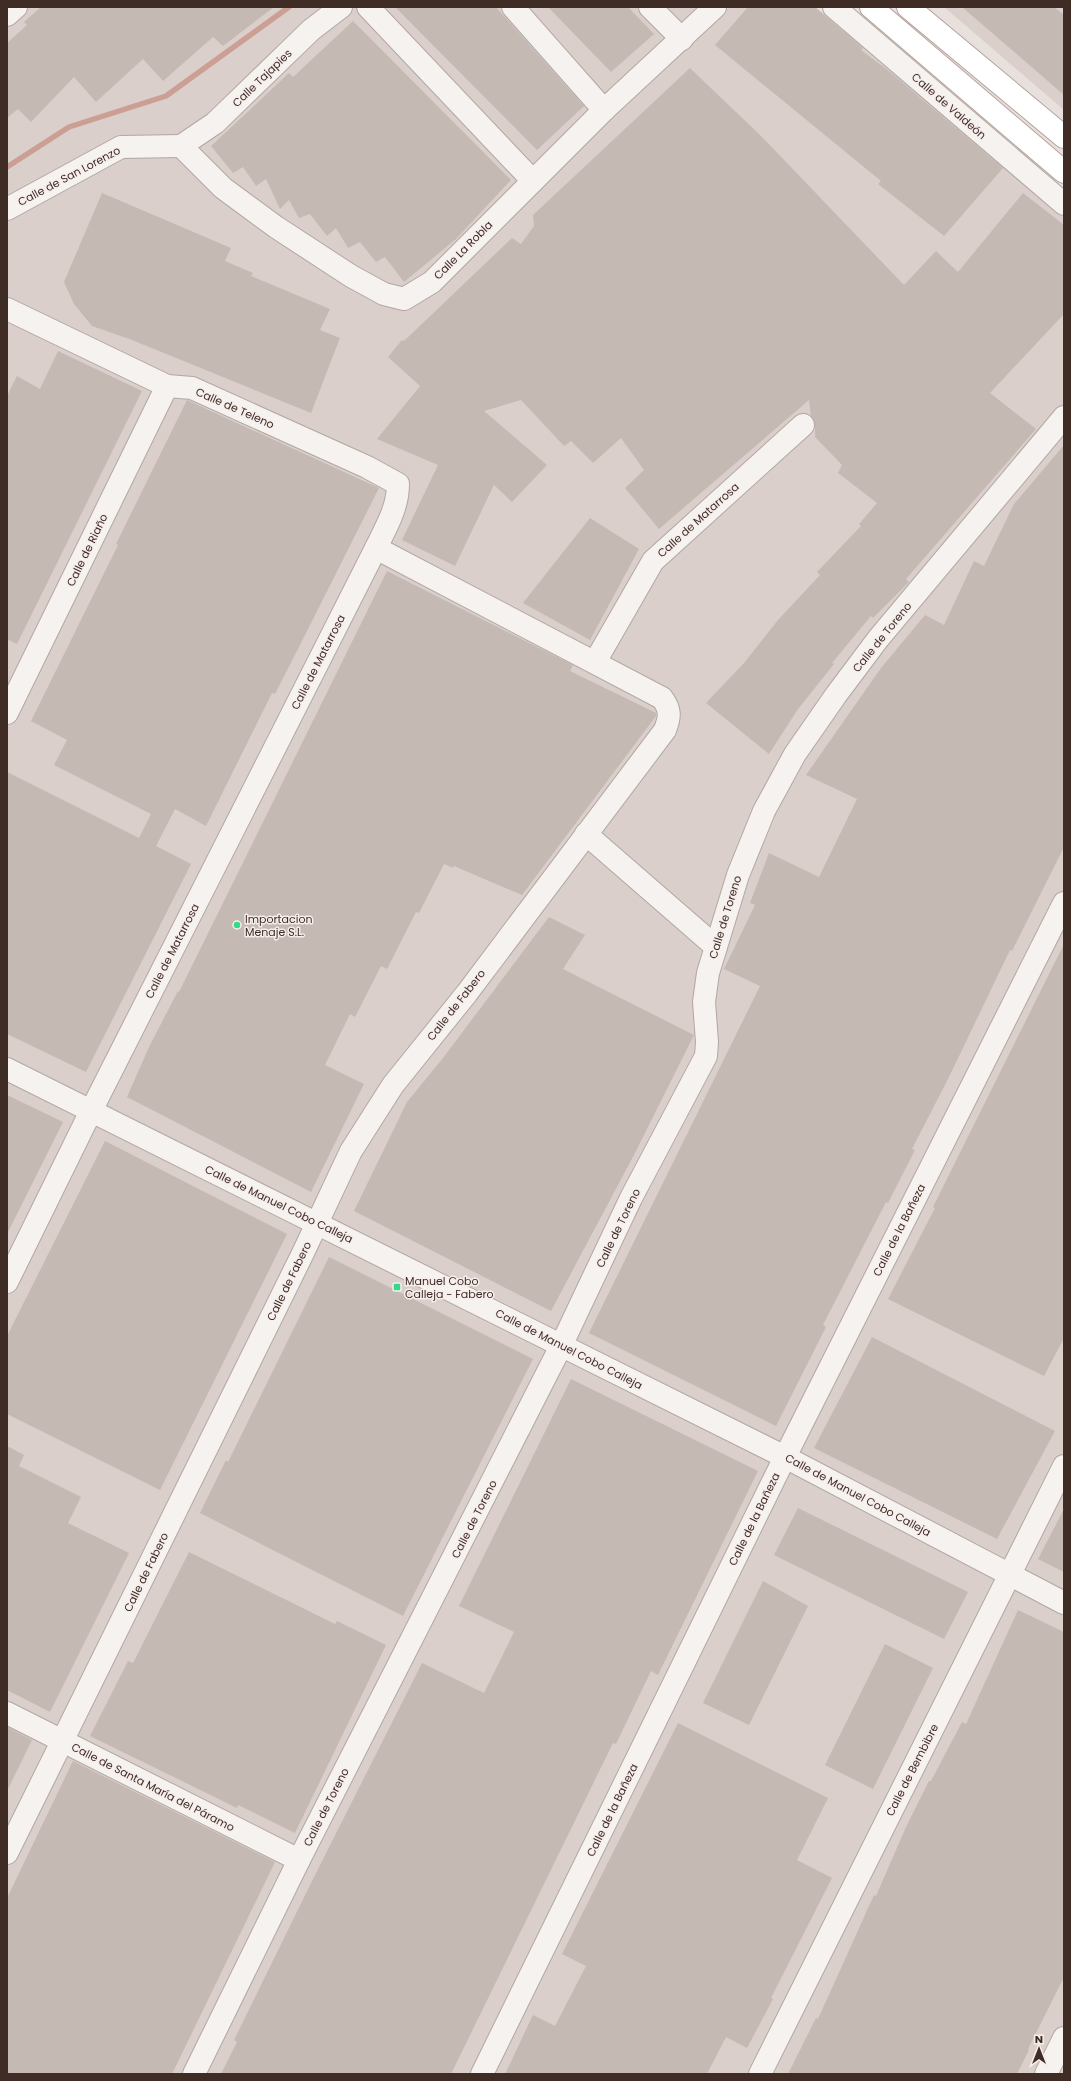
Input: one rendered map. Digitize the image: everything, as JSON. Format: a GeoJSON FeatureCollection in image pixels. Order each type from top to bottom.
{"type":"FeatureCollection","features":[{"type":"Feature","properties":{"kind":"main road"},"geometry":{"type":"LineString","coordinates":[[871,7],[1064,172]]}},
{"type":"Feature","properties":{"kind":"main road"},"geometry":{"type":"LineString","coordinates":[[908,7],[1064,137]]}},
{"type":"Feature","properties":{"kind":"street"},"geometry":{"type":"LineString","coordinates":[[7,15],[16,7]]}},
{"type":"Feature","properties":{"kind":"street","name":"Calle Tajapies"},"geometry":{"type":"LineString","coordinates":[[181,146],[215,123],[311,30],[341,7]]}},
{"type":"Feature","properties":{"kind":"street"},"geometry":{"type":"LineString","coordinates":[[368,7],[533,182]]}},
{"type":"Feature","properties":{"kind":"street"},"geometry":{"type":"LineString","coordinates":[[513,7],[604,110]]}},
{"type":"Feature","properties":{"kind":"street"},"geometry":{"type":"LineString","coordinates":[[650,7],[682,39]]}},
{"type":"Feature","properties":{"kind":"street","name":"Calle La Robla"},"geometry":{"type":"LineString","coordinates":[[181,146],[223,188],[276,227],[351,276],[384,294],[404,299],[432,282],[604,110],[715,7]]}},
{"type":"Feature","properties":{"kind":"street","name":"Calle de Valdeón"},"geometry":{"type":"LineString","coordinates":[[834,7],[1064,204]]}},
{"type":"Feature","properties":{"kind":"street","name":"Calle de San Lorenzo"},"geometry":{"type":"LineString","coordinates":[[7,209],[121,147],[181,146]]}},
{"type":"Feature","properties":{"kind":"street","name":"Calle de Teleno"},"geometry":{"type":"LineString","coordinates":[[7,310],[167,386],[192,388],[367,467],[398,484],[398,496],[395,508],[376,548]]}},
{"type":"Feature","properties":{"kind":"street","name":"Calle de Riaño"},"geometry":{"type":"LineString","coordinates":[[7,713],[167,386]]}},
{"type":"Feature","properties":{"kind":"street","name":"Calle de Toreno"},"geometry":{"type":"LineString","coordinates":[[194,2074],[299,1860],[562,1346],[631,1198],[706,1056],[707,1042],[704,1002],[708,973],[738,875],[764,811],[795,754],[836,695],[878,639],[1064,417]]}},
{"type":"Feature","properties":{"kind":"street","name":"Calle de Matarrosa"},"geometry":{"type":"LineString","coordinates":[[595,662],[653,561],[803,425]]}},
{"type":"Feature","properties":{"kind":"street"},"geometry":{"type":"LineString","coordinates":[[376,548],[595,662]]}},
{"type":"Feature","properties":{"kind":"street","name":"Calle de Matarrosa"},"geometry":{"type":"LineString","coordinates":[[7,1282],[91,1110],[376,548]]}},
{"type":"Feature","properties":{"kind":"street","name":"Calle de Fabero"},"geometry":{"type":"LineString","coordinates":[[7,1853],[318,1223],[351,1151],[393,1085],[467,993],[664,730],[669,718],[669,707],[662,698],[595,662]]}},
{"type":"Feature","properties":{"kind":"street"},"geometry":{"type":"LineString","coordinates":[[586,834],[716,947]]}},
{"type":"Feature","properties":{"kind":"street","name":"Calle de la Bañeza"},"geometry":{"type":"LineString","coordinates":[[482,2074],[785,1457],[1064,903]]}},
{"type":"Feature","properties":{"kind":"street","name":"Calle de Manuel Cobo Calleja"},"geometry":{"type":"LineString","coordinates":[[7,1068],[785,1457],[1064,1603]]}},
{"type":"Feature","properties":{"kind":"street","name":"Calle de Bembibre"},"geometry":{"type":"LineString","coordinates":[[760,2074],[1064,1466]]}},
{"type":"Feature","properties":{"kind":"street","name":"Calle de Santa María del Páramo"},"geometry":{"type":"LineString","coordinates":[[7,1713],[299,1860]]}},
{"type":"Feature","properties":{"kind":"street"},"geometry":{"type":"LineString","coordinates":[[1046,2074],[1064,2038]]}},
{"type":"Feature","properties":{"kind":"shaded area"},"geometry":{"type":"Polygon","coordinates":[[[7,7],[815,7],[1064,207],[1064,2074],[7,2074],[7,7]]]}},
{"type":"Feature","properties":{"kind":"shaded area"},"geometry":{"type":"Polygon","coordinates":[[[944,7],[1064,7],[1064,110],[944,7]]]}},
{"type":"Feature","properties":{"kind":"building"},"geometry":{"type":"Polygon","coordinates":[[[41,7],[274,7],[223,46],[213,37],[163,81],[143,59],[96,102],[74,77],[31,122],[18,109],[7,118],[7,43],[27,25],[24,22],[41,7]]]}},
{"type":"Feature","properties":{"kind":"building"},"geometry":{"type":"Polygon","coordinates":[[[395,7],[496,7],[584,106],[537,150],[395,7]]]}},
{"type":"Feature","properties":{"kind":"building"},"geometry":{"type":"Polygon","coordinates":[[[548,7],[628,7],[654,34],[611,72],[548,7]]]}},
{"type":"Feature","properties":{"kind":"building"},"geometry":{"type":"Polygon","coordinates":[[[748,7],[815,7],[863,48],[861,50],[889,71],[1003,168],[944,236],[878,184],[881,181],[715,45],[748,7]]]}},
{"type":"Feature","properties":{"kind":"building"},"geometry":{"type":"Polygon","coordinates":[[[962,7],[1054,7],[1064,15],[1064,95],[962,7]]]}},
{"type":"Feature","properties":{"kind":"building"},"geometry":{"type":"Polygon","coordinates":[[[353,21],[511,180],[456,239],[404,282],[385,257],[376,262],[360,242],[348,248],[336,228],[327,236],[310,214],[299,218],[289,200],[280,209],[266,179],[256,186],[243,167],[233,173],[211,146],[289,73],[293,77],[353,21]]]}},
{"type":"Feature","properties":{"kind":"building"},"geometry":{"type":"Polygon","coordinates":[[[690,68],[759,134],[904,285],[936,251],[958,272],[1023,193],[1064,225],[1064,314],[990,393],[1036,429],[906,579],[909,582],[873,618],[871,616],[832,663],[834,664],[798,709],[769,754],[706,703],[744,663],[778,620],[820,575],[817,572],[861,526],[859,524],[877,503],[838,473],[842,465],[815,437],[815,423],[811,416],[809,400],[659,529],[625,488],[644,470],[621,438],[593,463],[571,441],[564,446],[521,400],[484,411],[547,465],[512,502],[494,485],[455,566],[402,540],[438,465],[377,439],[420,386],[388,357],[402,340],[404,341],[512,238],[521,244],[534,226],[533,215],[690,68]]]}},
{"type":"Feature","properties":{"kind":"building"},"geometry":{"type":"Polygon","coordinates":[[[102,193],[231,248],[225,261],[253,273],[251,276],[330,309],[320,330],[340,338],[311,413],[132,340],[92,326],[74,304],[64,282],[102,193]]]}},
{"type":"Feature","properties":{"kind":"building"},"geometry":{"type":"Polygon","coordinates":[[[58,351],[142,391],[17,644],[7,639],[7,396],[17,376],[40,389],[58,351]]]}},
{"type":"Feature","properties":{"kind":"building"},"geometry":{"type":"Polygon","coordinates":[[[187,400],[379,488],[275,694],[272,693],[206,826],[175,809],[156,846],[191,864],[86,1072],[7,1034],[7,772],[139,838],[151,814],[54,765],[67,740],[31,721],[118,545],[116,544],[187,400]]]}},
{"type":"Feature","properties":{"kind":"building"},"geometry":{"type":"Polygon","coordinates":[[[1064,445],[1064,847],[1012,951],[1010,950],[949,1077],[912,1149],[915,1150],[888,1203],[886,1202],[823,1325],[826,1327],[776,1426],[589,1333],[760,986],[724,969],[755,905],[750,903],[769,853],[819,877],[857,799],[806,775],[881,668],[925,615],[944,625],[974,561],[984,566],[1014,504],[1064,445]]]}},
{"type":"Feature","properties":{"kind":"building"},"geometry":{"type":"Polygon","coordinates":[[[590,518],[639,549],[590,640],[523,603],[590,518]]]}},
{"type":"Feature","properties":{"kind":"building"},"geometry":{"type":"Polygon","coordinates":[[[387,571],[573,665],[570,671],[656,713],[656,716],[522,895],[454,866],[453,868],[444,864],[419,913],[416,912],[387,969],[381,966],[355,1017],[350,1014],[325,1065],[364,1084],[311,1192],[127,1097],[149,1047],[178,991],[179,992],[387,571]]]}},
{"type":"Feature","properties":{"kind":"building"},"geometry":{"type":"Polygon","coordinates":[[[549,917],[585,935],[563,969],[694,1035],[635,1153],[551,1311],[354,1211],[407,1102],[443,1058],[549,917]]]}},
{"type":"Feature","properties":{"kind":"building"},"geometry":{"type":"Polygon","coordinates":[[[1064,944],[1064,1338],[1044,1376],[888,1299],[935,1208],[933,1207],[1064,944]]]}},
{"type":"Feature","properties":{"kind":"building"},"geometry":{"type":"Polygon","coordinates":[[[7,1095],[63,1122],[7,1234],[7,1095]]]}},
{"type":"Feature","properties":{"kind":"building"},"geometry":{"type":"Polygon","coordinates":[[[105,1141],[287,1234],[160,1490],[7,1414],[7,1336],[105,1141]]]}},
{"type":"Feature","properties":{"kind":"building"},"geometry":{"type":"Polygon","coordinates":[[[329,1257],[533,1359],[403,1616],[200,1513],[226,1460],[228,1462],[329,1257]]]}},
{"type":"Feature","properties":{"kind":"building"},"geometry":{"type":"Polygon","coordinates":[[[872,1337],[1055,1431],[997,1539],[814,1448],[872,1337]]]}},
{"type":"Feature","properties":{"kind":"building"},"geometry":{"type":"Polygon","coordinates":[[[571,1379],[758,1471],[658,1675],[651,1671],[616,1744],[613,1743],[451,2074],[221,2074],[237,2042],[234,2040],[422,1663],[484,1693],[514,1632],[459,1606],[571,1379]]]}},
{"type":"Feature","properties":{"kind":"building"},"geometry":{"type":"Polygon","coordinates":[[[7,1446],[24,1455],[19,1466],[81,1497],[68,1523],[129,1553],[50,1712],[7,1690],[7,1446]]]}},
{"type":"Feature","properties":{"kind":"building"},"geometry":{"type":"Polygon","coordinates":[[[798,1508],[968,1592],[944,1639],[774,1555],[798,1508]]]}},
{"type":"Feature","properties":{"kind":"building"},"geometry":{"type":"Polygon","coordinates":[[[1064,1509],[1064,1572],[1038,1559],[1064,1509]]]}},
{"type":"Feature","properties":{"kind":"building"},"geometry":{"type":"Polygon","coordinates":[[[189,1552],[335,1624],[337,1621],[386,1645],[295,1833],[238,1805],[237,1808],[90,1736],[128,1661],[133,1663],[189,1552]]]}},
{"type":"Feature","properties":{"kind":"building"},"geometry":{"type":"Polygon","coordinates":[[[763,1581],[808,1606],[749,1725],[703,1703],[763,1581]]]}},
{"type":"Feature","properties":{"kind":"building"},"geometry":{"type":"Polygon","coordinates":[[[1018,1610],[1064,1632],[1064,1977],[1028,2049],[1029,2050],[1017,2074],[788,2074],[816,2018],[818,2019],[874,1895],[876,1896],[906,1827],[929,1781],[931,1781],[962,1722],[966,1724],[1018,1610]]]}},
{"type":"Feature","properties":{"kind":"building"},"geometry":{"type":"Polygon","coordinates":[[[885,1644],[933,1668],[873,1789],[825,1765],[885,1644]]]}},
{"type":"Feature","properties":{"kind":"building"},"geometry":{"type":"Polygon","coordinates":[[[678,1723],[828,1798],[797,1860],[832,1878],[771,1998],[773,1999],[747,2048],[726,2037],[707,2074],[505,2074],[533,2015],[555,2026],[586,1966],[562,1954],[678,1723]]]}},
{"type":"Feature","properties":{"kind":"building"},"geometry":{"type":"Polygon","coordinates":[[[7,1727],[32,1740],[7,1791],[7,1727]]]}},
{"type":"Feature","properties":{"kind":"building"},"geometry":{"type":"Polygon","coordinates":[[[73,1761],[275,1862],[172,2074],[7,2074],[7,1898],[73,1761]]]}},
{"type":"Feature","properties":{"kind":"waterway"},"geometry":{"type":"LineString","coordinates":[[7,167],[69,127],[166,96],[289,7]]}},
{"type":"Feature","properties":{"kind":"place","name":"Importacion Menaje S.L."},"geometry":{"type":"Point","coordinates":[237,925]}},
{"type":"Feature","properties":{"kind":"place","name":"Manuel Cobo Calleja - Fabero"},"geometry":{"type":"Point","coordinates":[397,1287]}}]}
